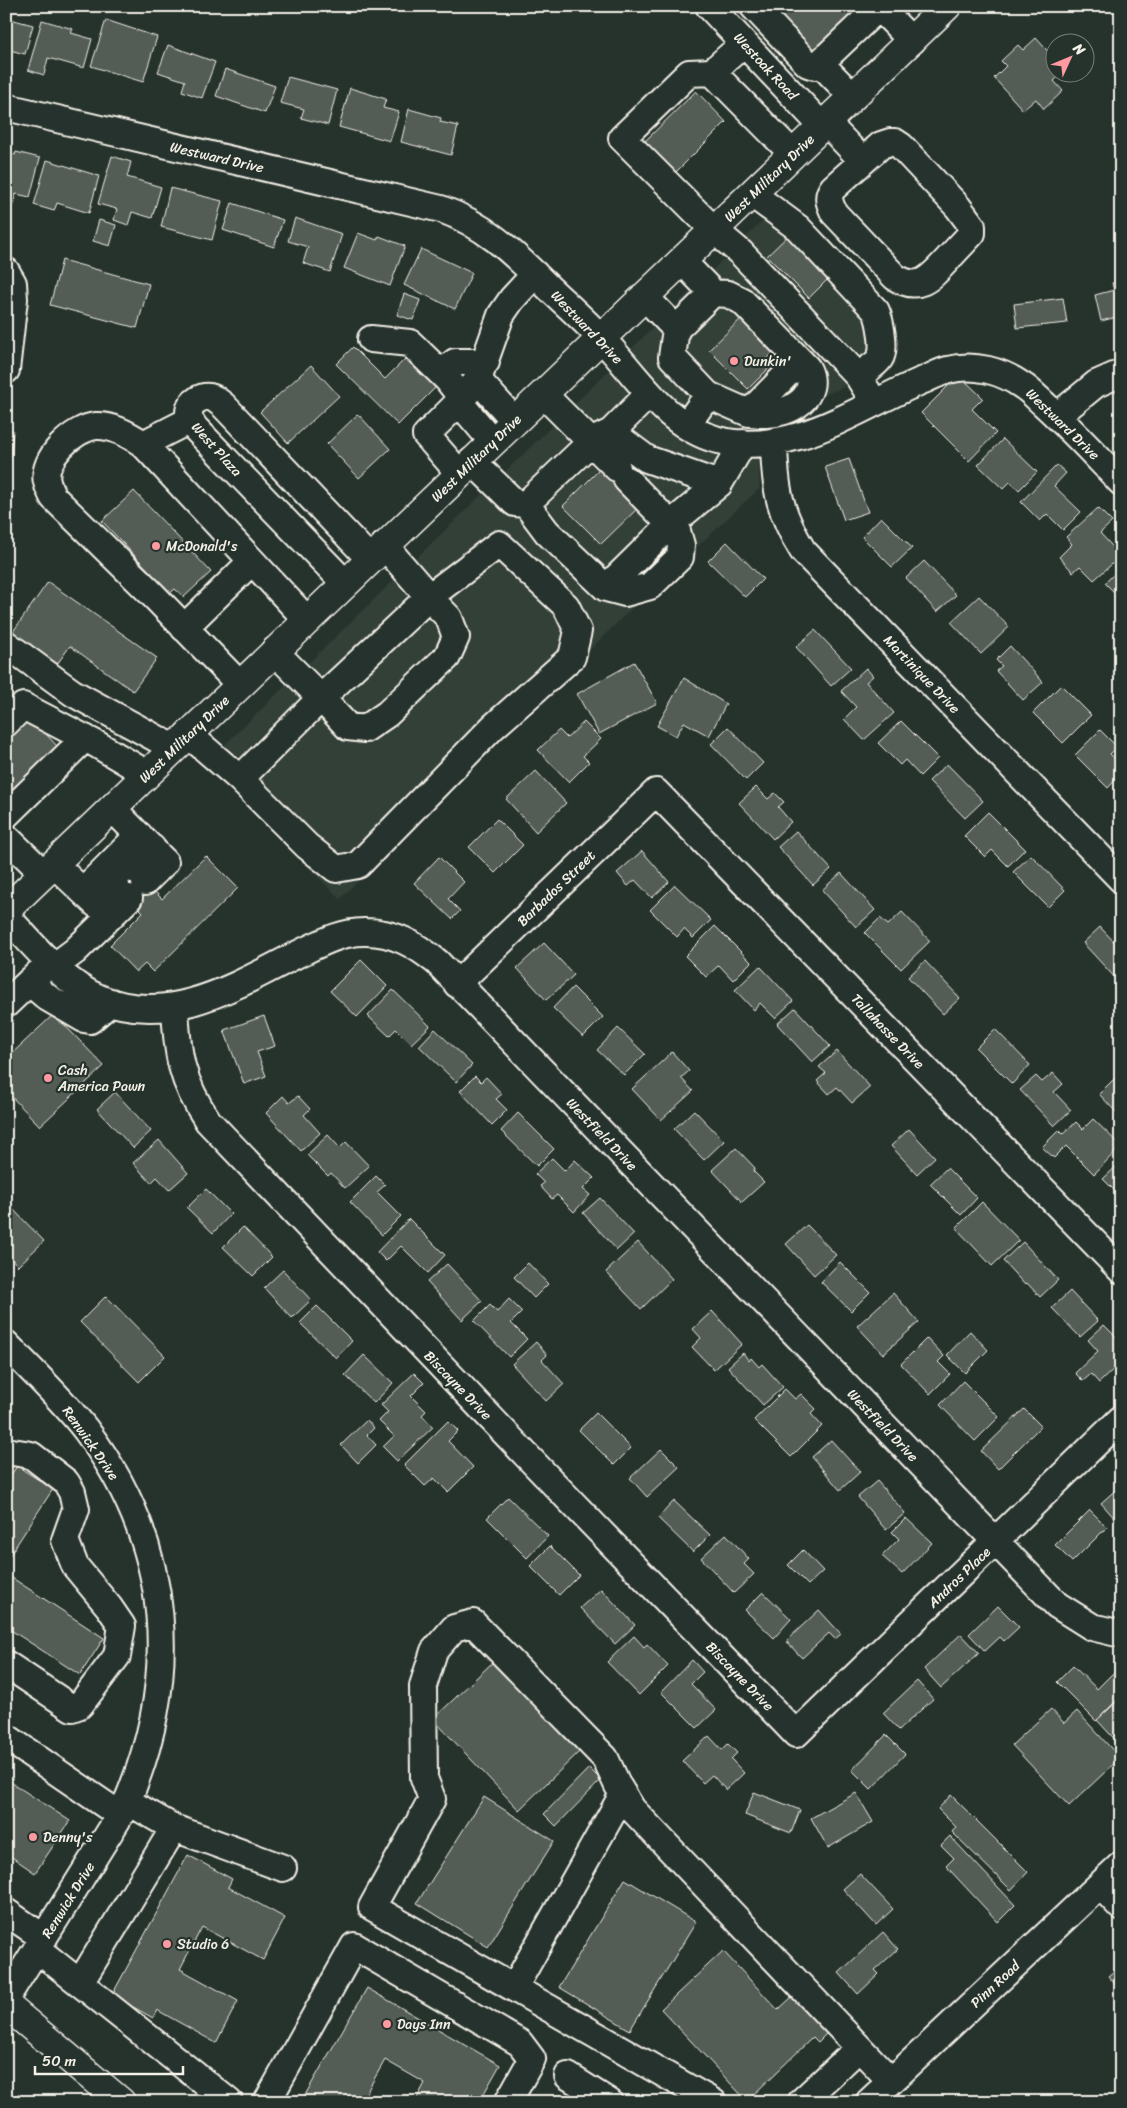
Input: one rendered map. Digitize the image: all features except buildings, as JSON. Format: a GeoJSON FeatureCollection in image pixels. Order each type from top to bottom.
{"type":"FeatureCollection","features":[{"type":"Feature","properties":{"kind":"main road","name":"West Military Drive"},"geometry":{"type":"LineString","coordinates":[[6,910],[947,6]]}},
{"type":"Feature","properties":{"kind":"main road"},"geometry":{"type":"LineString","coordinates":[[6,2005],[121,2102]]}},
{"type":"Feature","properties":{"kind":"street"},"geometry":{"type":"LineString","coordinates":[[753,6],[808,64],[814,66],[820,63],[878,7],[912,40]]}},
{"type":"Feature","properties":{"kind":"street","name":"Westoak Road"},"geometry":{"type":"LineString","coordinates":[[715,8],[744,43],[863,161]]}},
{"type":"Feature","properties":{"kind":"street"},"geometry":{"type":"LineString","coordinates":[[744,43],[712,72],[689,72],[622,138],[714,230],[741,253],[858,376],[874,402]]}},
{"type":"Feature","properties":{"kind":"street"},"geometry":{"type":"LineString","coordinates":[[820,63],[853,97]]}},
{"type":"Feature","properties":{"kind":"street"},"geometry":{"type":"LineString","coordinates":[[712,72],[793,154]]}},
{"type":"Feature","properties":{"kind":"street","name":"Westward Drive"},"geometry":{"type":"LineString","coordinates":[[6,107],[441,209],[462,217],[495,237],[535,274],[602,338],[649,394],[668,413],[686,426],[705,436],[743,443],[774,443],[788,440],[830,424],[874,402],[948,370],[982,368],[997,372],[1023,386],[1057,416],[1121,482]]}},
{"type":"Feature","properties":{"kind":"street"},"geometry":{"type":"LineString","coordinates":[[895,142],[958,207],[972,226],[972,233],[931,277],[924,282],[915,284],[904,283],[895,277],[834,214],[828,201],[830,192],[863,161],[881,145],[895,142]]}},
{"type":"Feature","properties":{"kind":"street"},"geometry":{"type":"LineString","coordinates":[[752,194],[798,228],[876,311],[879,318],[883,348],[880,358],[858,376]]}},
{"type":"Feature","properties":{"kind":"street"},"geometry":{"type":"LineString","coordinates":[[682,261],[714,293],[728,294],[742,302],[807,368],[812,376],[812,384],[809,391],[798,404],[767,415],[749,413],[708,395],[672,357],[676,329],[714,293]]}},
{"type":"Feature","properties":{"kind":"street"},"geometry":{"type":"LineString","coordinates":[[6,271],[13,283],[14,300],[6,370]]}},
{"type":"Feature","properties":{"kind":"street"},"geometry":{"type":"LineString","coordinates":[[535,274],[512,299],[501,315],[482,371],[459,402],[426,435],[466,468],[515,503],[526,504],[548,532],[606,588],[625,593],[650,586],[680,557],[681,545],[678,531],[622,474],[601,437]]}},
{"type":"Feature","properties":{"kind":"street"},"geometry":{"type":"LineString","coordinates":[[645,297],[676,329]]}},
{"type":"Feature","properties":{"kind":"street"},"geometry":{"type":"LineString","coordinates":[[371,340],[410,343],[441,373],[458,394],[459,402],[493,442]]}},
{"type":"Feature","properties":{"kind":"street"},"geometry":{"type":"LineString","coordinates":[[441,373],[456,362],[482,371],[515,421]]}},
{"type":"Feature","properties":{"kind":"street"},"geometry":{"type":"LineString","coordinates":[[749,413],[789,372]]}},
{"type":"Feature","properties":{"kind":"street"},"geometry":{"type":"LineString","coordinates":[[1057,416],[1096,384],[1121,373]]}},
{"type":"Feature","properties":{"kind":"street"},"geometry":{"type":"LineString","coordinates":[[543,394],[601,437],[647,459],[719,484]]}},
{"type":"Feature","properties":{"kind":"street"},"geometry":{"type":"LineString","coordinates":[[526,504],[649,394]]}},
{"type":"Feature","properties":{"kind":"street"},"geometry":{"type":"LineString","coordinates":[[686,426],[708,395]]}},
{"type":"Feature","properties":{"kind":"street","name":"West Plaza"},"geometry":{"type":"LineString","coordinates":[[274,652],[321,698],[348,728],[365,729],[386,714],[447,657],[456,637],[449,618],[430,597],[293,478],[223,405],[213,398],[204,397],[192,404],[188,412],[195,428],[345,583]]}},
{"type":"Feature","properties":{"kind":"street"},"geometry":{"type":"LineString","coordinates":[[143,444],[190,420]]}},
{"type":"Feature","properties":{"kind":"street"},"geometry":{"type":"LineString","coordinates":[[240,685],[53,497],[46,482],[48,467],[55,452],[80,430],[97,426],[127,434],[143,444],[307,620]]}},
{"type":"Feature","properties":{"kind":"street"},"geometry":{"type":"LineString","coordinates":[[671,524],[719,484],[743,443]]}},
{"type":"Feature","properties":{"kind":"street","name":"Martinique Drive"},"geometry":{"type":"LineString","coordinates":[[774,443],[775,480],[782,511],[803,551],[1121,879]]}},
{"type":"Feature","properties":{"kind":"street"},"geometry":{"type":"LineString","coordinates":[[267,503],[293,478]]}},
{"type":"Feature","properties":{"kind":"street"},"geometry":{"type":"LineString","coordinates":[[6,644],[73,693],[181,741],[240,779],[307,846],[336,869],[358,865],[493,727],[572,657],[578,632],[566,606],[499,544],[430,597],[321,698],[240,779]]}},
{"type":"Feature","properties":{"kind":"street"},"geometry":{"type":"LineString","coordinates":[[184,628],[252,561]]}},
{"type":"Feature","properties":{"kind":"street"},"geometry":{"type":"LineString","coordinates":[[6,723],[23,706],[85,738],[147,774]]}},
{"type":"Feature","properties":{"kind":"street"},"geometry":{"type":"LineString","coordinates":[[6,815],[85,738]]}},
{"type":"Feature","properties":{"kind":"street","name":"Barbados Street"},"geometry":{"type":"LineString","coordinates":[[457,984],[656,792]]}},
{"type":"Feature","properties":{"kind":"street","name":"Tallahasse Drive"},"geometry":{"type":"LineString","coordinates":[[656,792],[1121,1270]]}},
{"type":"Feature","properties":{"kind":"street"},"geometry":{"type":"LineString","coordinates":[[112,808],[145,842]]}},
{"type":"Feature","properties":{"kind":"street"},"geometry":{"type":"LineString","coordinates":[[6,837],[96,904]]}},
{"type":"Feature","properties":{"kind":"street"},"geometry":{"type":"LineString","coordinates":[[96,904],[130,883],[145,842]]}},
{"type":"Feature","properties":{"kind":"street"},"geometry":{"type":"LineString","coordinates":[[6,1004],[53,964],[75,952],[96,904],[145,842]]}},
{"type":"Feature","properties":{"kind":"street","name":"Westfield Drive"},"geometry":{"type":"LineString","coordinates":[[6,916],[75,984],[98,998],[125,1007],[174,1006],[201,1000],[233,987],[322,942],[347,934],[365,932],[383,934],[414,945],[437,962],[1057,1605],[1092,1627],[1121,1634]]}},
{"type":"Feature","properties":{"kind":"street"},"geometry":{"type":"LineString","coordinates":[[30,982],[48,998],[84,1019],[90,1020],[111,1002]]}},
{"type":"Feature","properties":{"kind":"street","name":"Biscayne Drive"},"geometry":{"type":"LineString","coordinates":[[174,1006],[177,1044],[184,1079],[194,1101],[208,1121],[528,1457],[796,1734]]}},
{"type":"Feature","properties":{"kind":"street","name":"Renwick Drive"},"geometry":{"type":"LineString","coordinates":[[6,1344],[59,1398],[85,1429],[107,1461],[126,1495],[146,1546],[155,1580],[162,1651],[159,1687],[149,1741],[138,1776],[124,1808],[6,1998]]}},
{"type":"Feature","properties":{"kind":"street","name":"Andros Place"},"geometry":{"type":"LineString","coordinates":[[796,1734],[1121,1419]]}},
{"type":"Feature","properties":{"kind":"street"},"geometry":{"type":"LineString","coordinates":[[6,1452],[31,1455],[66,1482],[72,1492],[76,1509],[65,1540],[75,1566],[110,1607],[122,1626],[116,1656],[80,1705],[72,1708],[6,1664]]}},
{"type":"Feature","properties":{"kind":"street"},"geometry":{"type":"LineString","coordinates":[[713,2102],[372,1907],[432,1799],[424,1778],[422,1686],[434,1651],[454,1628],[472,1624],[605,1758],[632,1809],[891,2082]]}},
{"type":"Feature","properties":{"kind":"street"},"geometry":{"type":"LineString","coordinates":[[6,1737],[124,1808],[283,1868]]}},
{"type":"Feature","properties":{"kind":"street"},"geometry":{"type":"LineString","coordinates":[[514,1988],[623,1794]]}},
{"type":"Feature","properties":{"kind":"street"},"geometry":{"type":"LineString","coordinates":[[80,1983],[174,1828]]}},
{"type":"Feature","properties":{"kind":"street","name":"Pinn Road"},"geometry":{"type":"LineString","coordinates":[[869,2102],[1121,1865]]}},
{"type":"Feature","properties":{"kind":"street"},"geometry":{"type":"LineString","coordinates":[[1100,1885],[1121,1907]]}},
{"type":"Feature","properties":{"kind":"street"},"geometry":{"type":"LineString","coordinates":[[6,1912],[41,1943],[80,1983],[229,2102]]}},
{"type":"Feature","properties":{"kind":"street"},"geometry":{"type":"LineString","coordinates":[[267,2102],[354,1946],[520,2043],[532,2060],[508,2102]]}},
{"type":"Feature","properties":{"kind":"street"},"geometry":{"type":"LineString","coordinates":[[801,2102],[859,2048]]}},
{"type":"Feature","properties":{"kind":"street"},"geometry":{"type":"LineString","coordinates":[[568,2076],[609,2102]]}},
{"type":"Feature","properties":{"kind":"shaded area"},"geometry":{"type":"Polygon","coordinates":[[[781,203],[885,310],[896,365],[755,424],[760,488],[637,603],[340,899],[205,764],[781,203]]]}},
{"type":"Feature","properties":{"kind":"place","name":"Dunkin'"},"geometry":{"type":"Point","coordinates":[734,361]}},
{"type":"Feature","properties":{"kind":"place","name":"McDonald's"},"geometry":{"type":"Point","coordinates":[156,546]}},
{"type":"Feature","properties":{"kind":"place","name":"Cash America Pawn"},"geometry":{"type":"Point","coordinates":[48,1078]}},
{"type":"Feature","properties":{"kind":"place","name":"Denny's"},"geometry":{"type":"Point","coordinates":[33,1837]}},
{"type":"Feature","properties":{"kind":"place","name":"Studio 6"},"geometry":{"type":"Point","coordinates":[167,1944]}},
{"type":"Feature","properties":{"kind":"place","name":"Days Inn"},"geometry":{"type":"Point","coordinates":[387,2024]}}]}
